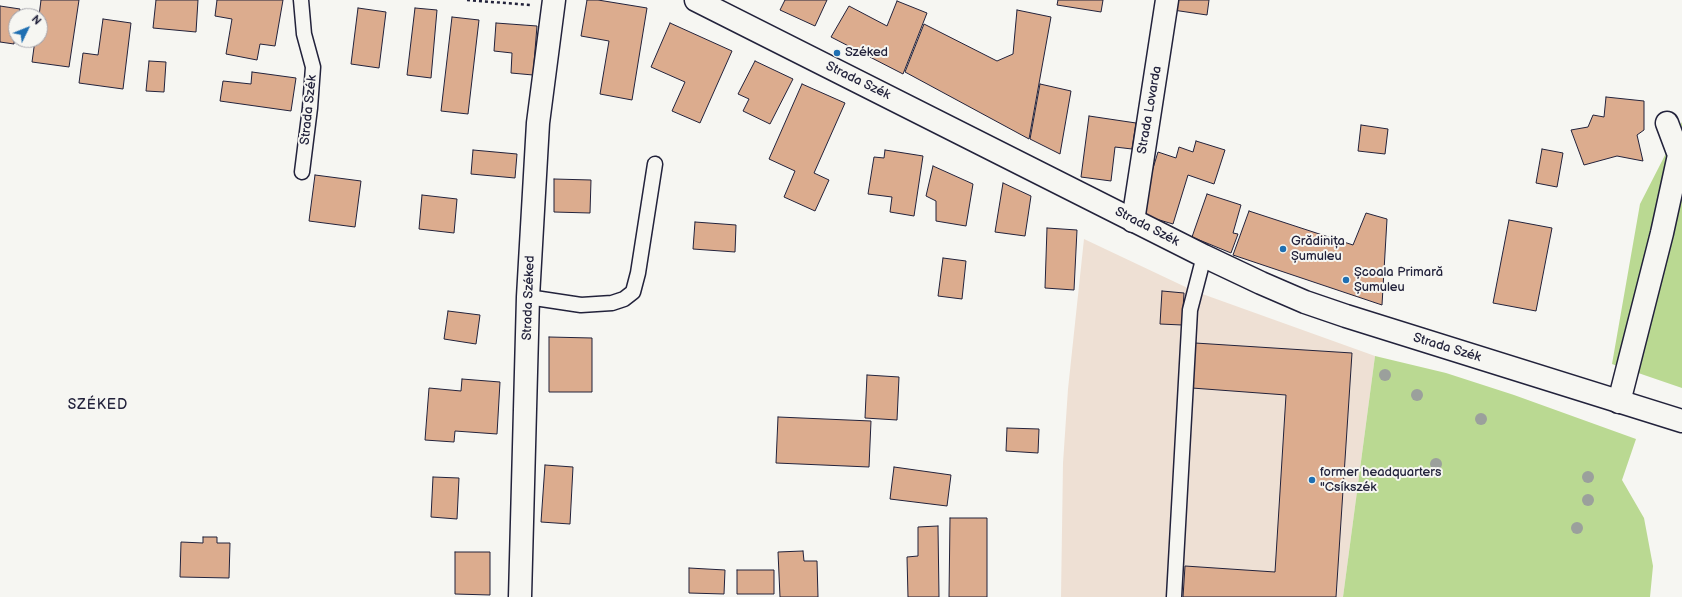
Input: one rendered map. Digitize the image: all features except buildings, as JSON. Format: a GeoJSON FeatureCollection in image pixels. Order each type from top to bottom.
{"type":"FeatureCollection","features":[{"type":"Feature","properties":{"kind":"street","name":"Strada Szék"},"geometry":{"type":"LineString","coordinates":[[696,0],[1260,283],[1339,314],[1682,421]]}},
{"type":"Feature","properties":{"kind":"street","name":"Strada Lovarda"},"geometry":{"type":"LineString","coordinates":[[1133,220],[1167,0]]}},
{"type":"Feature","properties":{"kind":"street","name":"Strada Széked"},"geometry":{"type":"LineString","coordinates":[[520,597],[528,297],[545,1]]}},
{"type":"Feature","properties":{"kind":"street"},"geometry":{"type":"LineString","coordinates":[[1619,402],[1665,219],[1679,155],[1667,122]]}},
{"type":"Feature","properties":{"kind":"lane","name":"Strada Szék"},"geometry":{"type":"LineString","coordinates":[[301,0],[304,34],[313,67],[310,108],[302,172]]}},
{"type":"Feature","properties":{"kind":"lane"},"geometry":{"type":"LineString","coordinates":[[528,297],[581,305],[612,303],[624,299],[633,292],[638,272],[654,164]]}},
{"type":"Feature","properties":{"kind":"lane"},"geometry":{"type":"LineString","coordinates":[[1174,597],[1190,310],[1204,256]]}},
{"type":"Feature","properties":{"kind":"path"},"geometry":{"type":"LineString","coordinates":[[467,0],[531,5],[545,1]]}},
{"type":"Feature","properties":{"kind":"shaded area"},"geometry":{"type":"Polygon","coordinates":[[[1084,239],[1194,291],[1375,356],[1343,597],[1061,597],[1063,463],[1068,389],[1084,239]]]}},
{"type":"Feature","properties":{"kind":"green space"},"geometry":{"type":"Polygon","coordinates":[[[1682,122],[1682,388],[1612,364],[1640,204],[1682,122]]]}},
{"type":"Feature","properties":{"kind":"green space"},"geometry":{"type":"Polygon","coordinates":[[[1375,356],[1446,373],[1514,395],[1636,439],[1622,480],[1644,518],[1653,566],[1650,597],[1343,597],[1375,356]]]}},
{"type":"Feature","properties":{"kind":"place","name":"Széked"},"geometry":{"type":"Point","coordinates":[837,53]}},
{"type":"Feature","properties":{"kind":"place","name":"Grădinița Șumuleu"},"geometry":{"type":"Point","coordinates":[1283,249]}},
{"type":"Feature","properties":{"kind":"place","name":"Școala Primară Șumuleu"},"geometry":{"type":"Point","coordinates":[1346,280]}},
{"type":"Feature","properties":{"kind":"place","name":"former headquarters \"Csíkszék"},"geometry":{"type":"Point","coordinates":[1312,480]}},
{"type":"Feature","properties":{"kind":"district","name":"SZÉKED"},"geometry":{"type":"Point","coordinates":[98,405]}}]}
